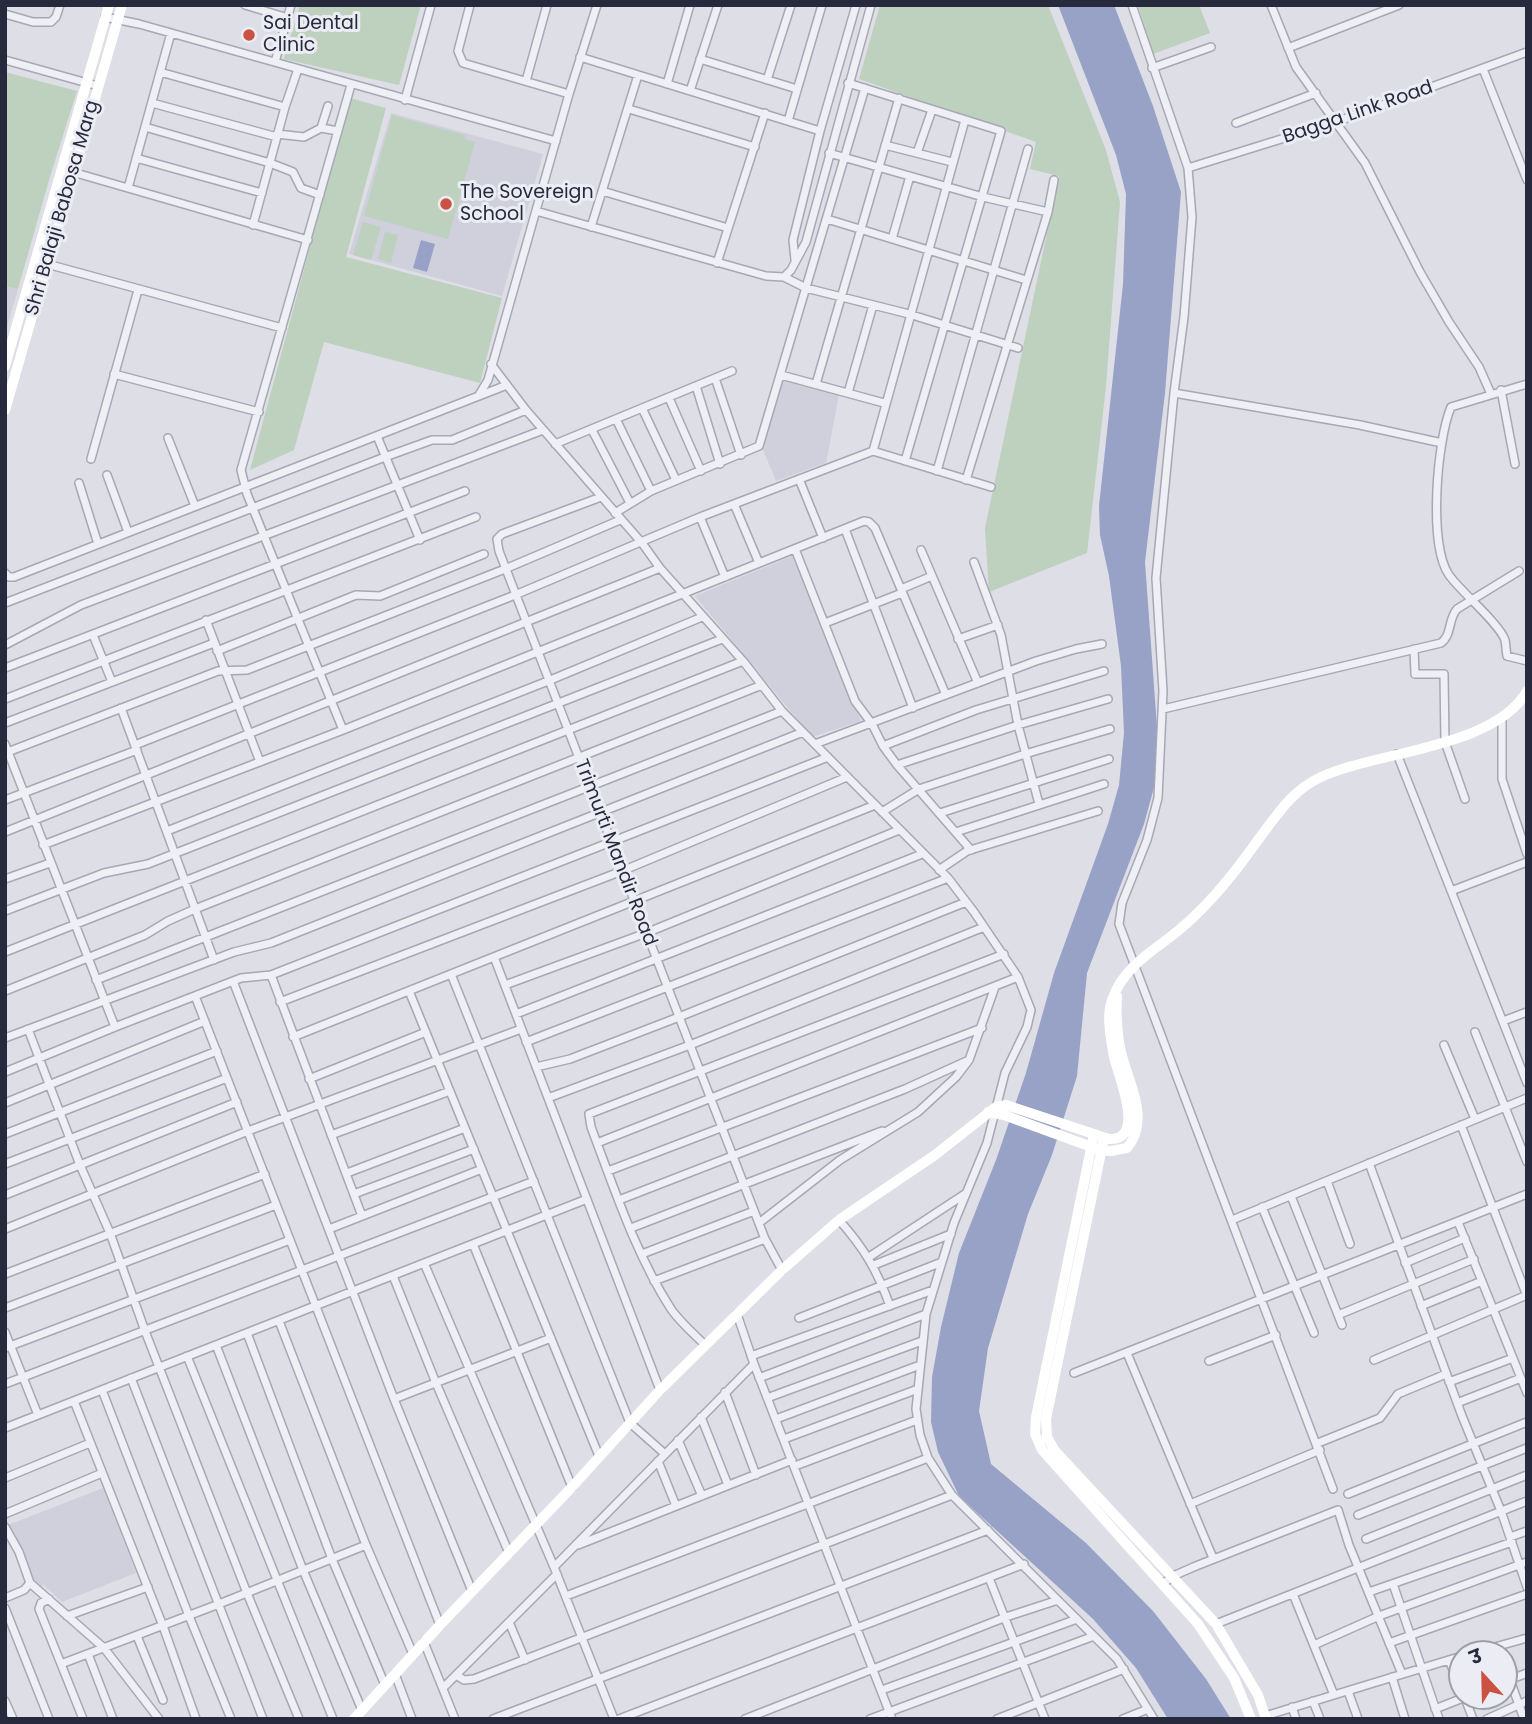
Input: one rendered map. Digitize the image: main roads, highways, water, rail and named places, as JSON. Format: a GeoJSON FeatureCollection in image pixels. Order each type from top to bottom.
{"type":"FeatureCollection","features":[{"type":"Feature","properties":{"kind":"water"},"geometry":{"type":"Polygon","coordinates":[[[1058,5],[1114,5],[1153,106],[1181,192],[1165,393],[1145,562],[1158,741],[1155,784],[1144,824],[1087,973],[1077,1076],[1052,1155],[1028,1214],[988,1348],[979,1411],[991,1464],[1086,1543],[1153,1611],[1206,1679],[1231,1719],[1168,1719],[1136,1668],[1093,1619],[959,1496],[938,1452],[931,1422],[932,1377],[959,1253],[996,1160],[1026,1073],[1054,973],[1108,824],[1119,785],[1124,733],[1121,666],[1109,576],[1100,535],[1099,506],[1123,284],[1126,194],[1116,155],[1058,5]]]}},
{"type":"Feature","properties":{"kind":"water"},"geometry":{"type":"Polygon","coordinates":[[[421,240],[435,244],[427,272],[413,268],[421,240]]]}},
{"type":"Feature","properties":{"kind":"place","name":"Sai Dental Clinic"},"geometry":{"type":"Point","coordinates":[249,35]}},
{"type":"Feature","properties":{"kind":"place","name":"The Sovereign School"},"geometry":{"type":"Point","coordinates":[446,204]}}]}
